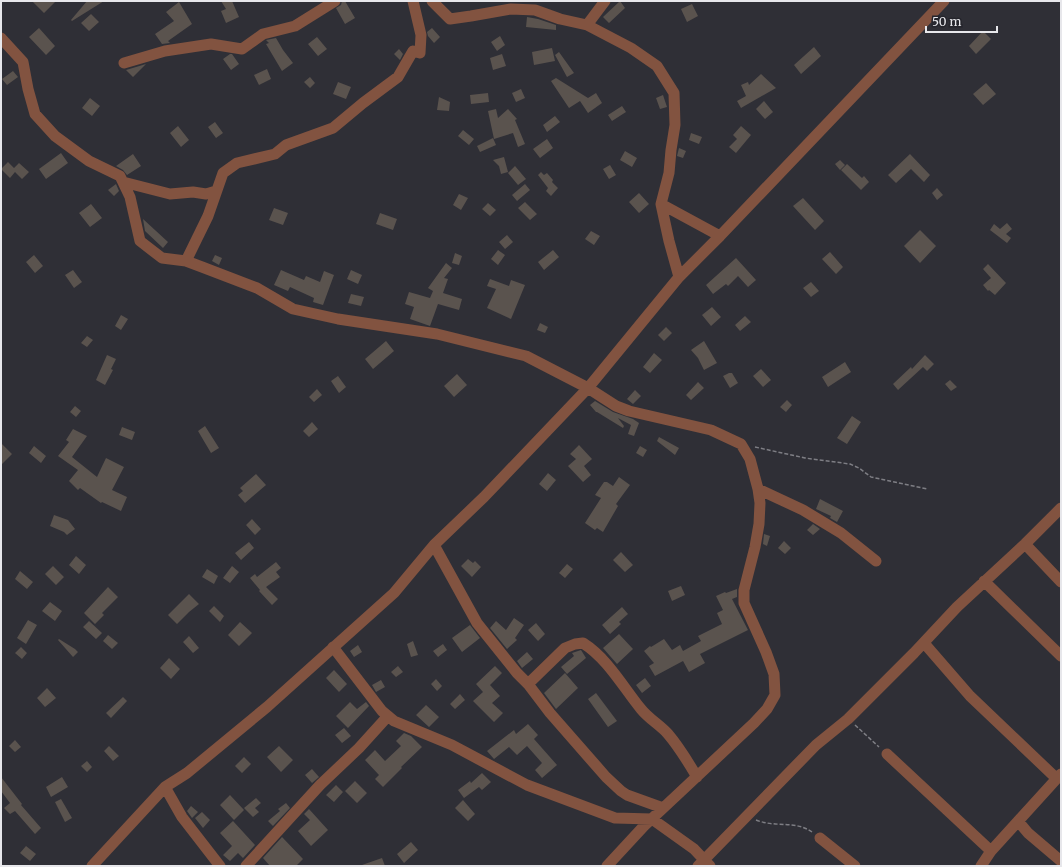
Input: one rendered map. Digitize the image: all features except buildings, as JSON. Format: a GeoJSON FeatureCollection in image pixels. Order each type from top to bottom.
{"type":"FeatureCollection","features":[{"type":"Feature","properties":{"kind":"street"},"geometry":{"type":"LineString","coordinates":[[124,63],[165,51],[211,44],[242,49],[263,34],[295,26],[335,1]]}},
{"type":"Feature","properties":{"kind":"street"},"geometry":{"type":"LineString","coordinates":[[186,261],[208,216],[223,173],[237,163],[275,154],[286,145],[333,128],[363,102],[398,77],[413,51],[420,53],[421,35],[413,1]]}},
{"type":"Feature","properties":{"kind":"street"},"geometry":{"type":"LineString","coordinates":[[587,25],[605,1]]}},
{"type":"Feature","properties":{"kind":"street"},"geometry":{"type":"LineString","coordinates":[[92,866],[165,787],[187,773],[267,707],[394,593],[434,545],[490,492],[588,388],[679,277],[944,1]]}},
{"type":"Feature","properties":{"kind":"street"},"geometry":{"type":"LineString","coordinates":[[431,2],[450,19],[511,9],[535,10],[560,19],[587,25],[631,48],[656,66],[674,93],[675,125],[669,173],[661,204],[679,277]]}},
{"type":"Feature","properties":{"kind":"street"},"geometry":{"type":"LineString","coordinates":[[1,38],[23,62],[35,114],[55,136],[89,161],[120,176],[130,197],[140,241],[162,258],[186,261],[257,288],[293,309],[338,319],[437,334],[526,356],[588,388],[616,406],[629,411],[711,430],[741,444],[750,459],[758,489],[759,524],[756,547],[744,590],[744,603],[774,674],[775,695],[767,709],[754,723],[652,819],[607,866]]}},
{"type":"Feature","properties":{"kind":"street"},"geometry":{"type":"LineString","coordinates":[[123,182],[170,194],[193,192],[206,194],[216,191]]}},
{"type":"Feature","properties":{"kind":"street"},"geometry":{"type":"LineString","coordinates":[[661,204],[720,236]]}},
{"type":"Feature","properties":{"kind":"street"},"geometry":{"type":"LineString","coordinates":[[758,489],[803,510],[841,533],[876,561]]}},
{"type":"Feature","properties":{"kind":"street"},"geometry":{"type":"LineString","coordinates":[[333,647],[382,711],[394,721],[452,745],[527,785],[615,818],[652,819],[694,849],[704,864],[745,816],[816,745],[848,719],[957,608],[1061,508]]}},
{"type":"Feature","properties":{"kind":"street"},"geometry":{"type":"LineString","coordinates":[[1025,544],[1061,582]]}},
{"type":"Feature","properties":{"kind":"street"},"geometry":{"type":"LineString","coordinates":[[434,545],[477,623],[578,745],[621,791],[627,795],[664,808]]}},
{"type":"Feature","properties":{"kind":"street"},"geometry":{"type":"LineString","coordinates":[[984,582],[1061,656]]}},
{"type":"Feature","properties":{"kind":"street"},"geometry":{"type":"LineString","coordinates":[[528,684],[565,648],[583,643],[592,649],[618,678],[645,714],[667,733],[685,756],[697,777]]}},
{"type":"Feature","properties":{"kind":"street"},"geometry":{"type":"LineString","coordinates":[[924,643],[970,696],[1059,776],[991,851],[981,866]]}},
{"type":"Feature","properties":{"kind":"street"},"geometry":{"type":"LineString","coordinates":[[246,866],[320,785],[388,716]]}},
{"type":"Feature","properties":{"kind":"street"},"geometry":{"type":"LineString","coordinates":[[886,754],[991,851]]}},
{"type":"Feature","properties":{"kind":"street"},"geometry":{"type":"LineString","coordinates":[[165,787],[182,817],[220,866]]}},
{"type":"Feature","properties":{"kind":"street"},"geometry":{"type":"LineString","coordinates":[[1018,821],[1028,833],[1061,861]]}},
{"type":"Feature","properties":{"kind":"street"},"geometry":{"type":"LineString","coordinates":[[820,838],[854,866]]}},
{"type":"Feature","properties":{"kind":"path"},"geometry":{"type":"LineString","coordinates":[[741,444],[805,458],[850,464],[859,468],[871,477],[927,489]]}},
{"type":"Feature","properties":{"kind":"path"},"geometry":{"type":"LineString","coordinates":[[848,719],[886,754]]}},
{"type":"Feature","properties":{"kind":"path"},"geometry":{"type":"LineString","coordinates":[[745,816],[761,822],[804,827],[820,838]]}}]}
